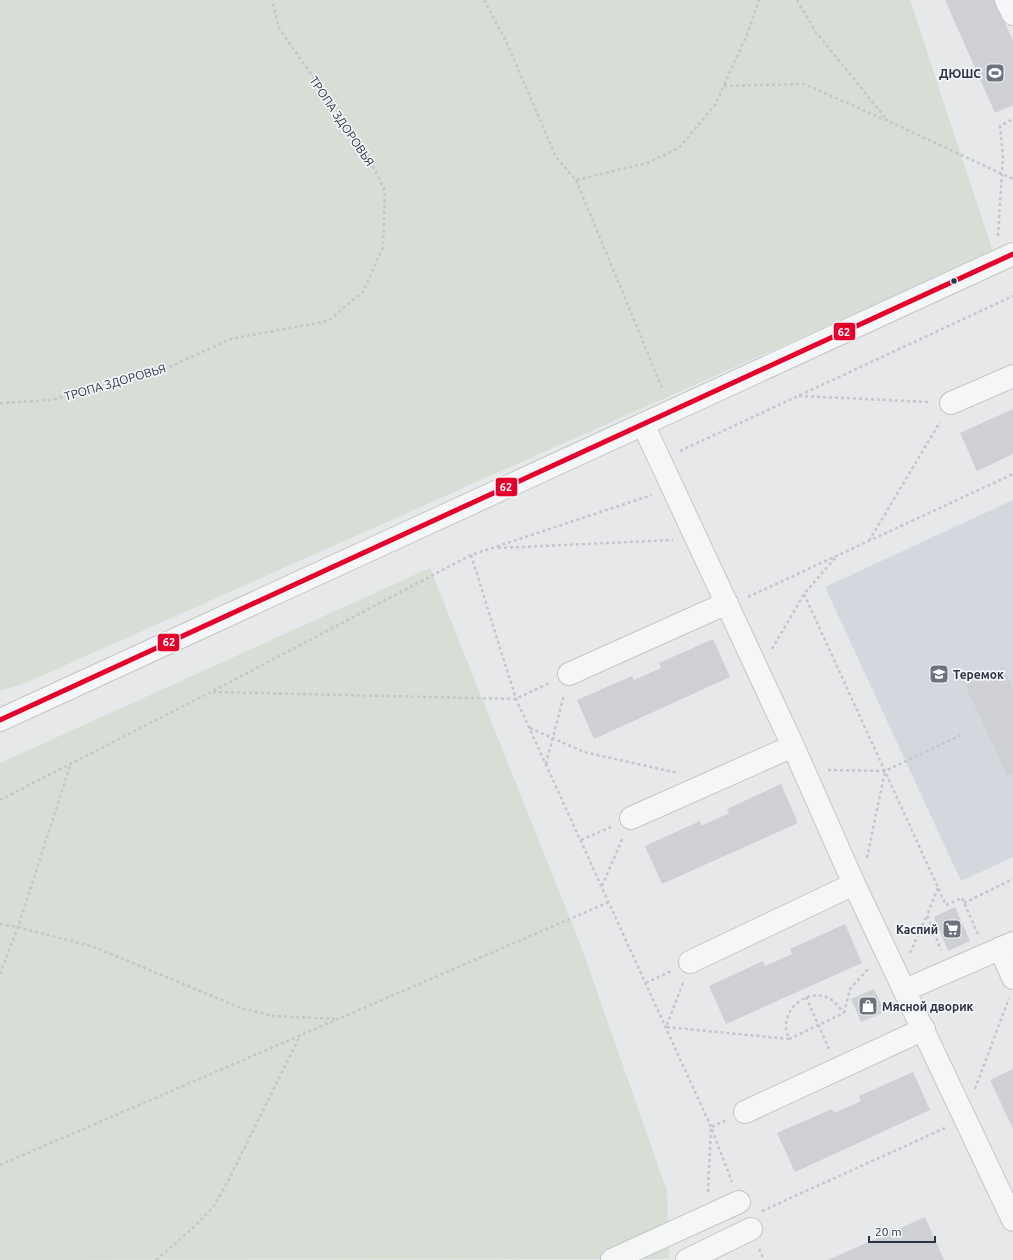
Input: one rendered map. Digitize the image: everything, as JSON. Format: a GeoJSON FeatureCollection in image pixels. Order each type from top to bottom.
{"type":"FeatureCollection","features":[{"type":"Feature","properties":{"kind":"street"},"geometry":{"type":"LineString","coordinates":[[1006,0],[1013,14]]}},
{"type":"Feature","properties":{"kind":"street"},"geometry":{"type":"LineString","coordinates":[[0,720],[1013,254]]}},
{"type":"Feature","properties":{"kind":"street"},"geometry":{"type":"LineString","coordinates":[[951,403],[1013,376]]}},
{"type":"Feature","properties":{"kind":"street"},"geometry":{"type":"LineString","coordinates":[[643,424],[793,746],[854,884],[924,1029],[1013,1220]]}},
{"type":"Feature","properties":{"kind":"street"},"geometry":{"type":"LineString","coordinates":[[569,674],[727,603]]}},
{"type":"Feature","properties":{"kind":"street"},"geometry":{"type":"LineString","coordinates":[[631,818],[793,746]]}},
{"type":"Feature","properties":{"kind":"street"},"geometry":{"type":"LineString","coordinates":[[690,962],[854,884]]}},
{"type":"Feature","properties":{"kind":"street"},"geometry":{"type":"LineString","coordinates":[[905,990],[1000,948],[1012,986]]}},
{"type":"Feature","properties":{"kind":"street"},"geometry":{"type":"LineString","coordinates":[[745,1112],[924,1029]]}},
{"type":"Feature","properties":{"kind":"street"},"geometry":{"type":"LineString","coordinates":[[612,1260],[739,1202]]}},
{"type":"Feature","properties":{"kind":"street"},"geometry":{"type":"LineString","coordinates":[[687,1260],[755,1221]]}},
{"type":"Feature","properties":{"kind":"path","name":"ТРОПА ЗДОРОВЬЯ"},"geometry":{"type":"LineString","coordinates":[[0,403],[51,400],[158,372],[231,339],[328,321],[363,292],[383,247],[385,191],[368,156],[279,28],[272,0]]}},
{"type":"Feature","properties":{"kind":"path"},"geometry":{"type":"LineString","coordinates":[[484,0],[506,41],[556,156],[576,180],[665,396]]}},
{"type":"Feature","properties":{"kind":"path"},"geometry":{"type":"LineString","coordinates":[[576,180],[647,163],[679,148],[715,105],[748,32],[759,0]]}},
{"type":"Feature","properties":{"kind":"path"},"geometry":{"type":"LineString","coordinates":[[797,0],[814,31],[888,121]]}},
{"type":"Feature","properties":{"kind":"path"},"geometry":{"type":"LineString","coordinates":[[724,86],[804,84],[1013,179]]}},
{"type":"Feature","properties":{"kind":"path"},"geometry":{"type":"LineString","coordinates":[[991,240],[998,236],[1003,156],[1000,126],[1013,119]]}},
{"type":"Feature","properties":{"kind":"path"},"geometry":{"type":"LineString","coordinates":[[680,451],[1013,296]]}},
{"type":"Feature","properties":{"kind":"path"},"geometry":{"type":"LineString","coordinates":[[797,396],[951,403],[869,541]]}},
{"type":"Feature","properties":{"kind":"path"},"geometry":{"type":"LineString","coordinates":[[727,603],[746,597],[836,557],[1013,474]]}},
{"type":"Feature","properties":{"kind":"path"},"geometry":{"type":"LineString","coordinates":[[0,800],[211,692],[471,555],[654,494]]}},
{"type":"Feature","properties":{"kind":"path"},"geometry":{"type":"LineString","coordinates":[[495,548],[676,540]]}},
{"type":"Feature","properties":{"kind":"path"},"geometry":{"type":"LineString","coordinates":[[471,555],[516,699],[711,1127],[739,1202]]}},
{"type":"Feature","properties":{"kind":"path"},"geometry":{"type":"LineString","coordinates":[[759,672],[804,594],[836,557]]}},
{"type":"Feature","properties":{"kind":"path"},"geometry":{"type":"LineString","coordinates":[[804,594],[946,905],[962,898],[964,903],[1000,948]]}},
{"type":"Feature","properties":{"kind":"path"},"geometry":{"type":"LineString","coordinates":[[211,692],[516,699],[569,674]]}},
{"type":"Feature","properties":{"kind":"path"},"geometry":{"type":"LineString","coordinates":[[546,765],[569,674]]}},
{"type":"Feature","properties":{"kind":"path"},"geometry":{"type":"LineString","coordinates":[[530,728],[584,752],[715,781]]}},
{"type":"Feature","properties":{"kind":"path"},"geometry":{"type":"LineString","coordinates":[[803,769],[886,771],[961,735]]}},
{"type":"Feature","properties":{"kind":"path"},"geometry":{"type":"LineString","coordinates":[[0,974],[18,927],[71,763]]}},
{"type":"Feature","properties":{"kind":"path"},"geometry":{"type":"LineString","coordinates":[[854,884],[867,858],[886,771]]}},
{"type":"Feature","properties":{"kind":"path"},"geometry":{"type":"LineString","coordinates":[[581,840],[631,818]]}},
{"type":"Feature","properties":{"kind":"path"},"geometry":{"type":"LineString","coordinates":[[602,886],[631,818]]}},
{"type":"Feature","properties":{"kind":"path"},"geometry":{"type":"LineString","coordinates":[[964,903],[1013,879]]}},
{"type":"Feature","properties":{"kind":"path"},"geometry":{"type":"LineString","coordinates":[[910,954],[938,888]]}},
{"type":"Feature","properties":{"kind":"path"},"geometry":{"type":"LineString","coordinates":[[0,1165],[609,902]]}},
{"type":"Feature","properties":{"kind":"path"},"geometry":{"type":"LineString","coordinates":[[927,915],[950,971]]}},
{"type":"Feature","properties":{"kind":"path"},"geometry":{"type":"LineString","coordinates":[[0,924],[18,927],[94,948],[241,1008],[274,1016],[339,1019]]}},
{"type":"Feature","properties":{"kind":"path"},"geometry":{"type":"LineString","coordinates":[[646,983],[690,962]]}},
{"type":"Feature","properties":{"kind":"path"},"geometry":{"type":"LineString","coordinates":[[666,1027],[690,962]]}},
{"type":"Feature","properties":{"kind":"path"},"geometry":{"type":"LineString","coordinates":[[844,1013],[850,989],[870,967]]}},
{"type":"Feature","properties":{"kind":"path"},"geometry":{"type":"LineString","coordinates":[[755,1221],[966,1118],[1012,986]]}},
{"type":"Feature","properties":{"kind":"path"},"geometry":{"type":"LineString","coordinates":[[789,1039],[786,1027],[787,1016],[794,1004],[806,997],[816,995],[826,997],[836,1002],[844,1013]]}},
{"type":"Feature","properties":{"kind":"path"},"geometry":{"type":"LineString","coordinates":[[806,997],[837,1069]]}},
{"type":"Feature","properties":{"kind":"path"},"geometry":{"type":"LineString","coordinates":[[666,1027],[789,1039],[844,1013]]}},
{"type":"Feature","properties":{"kind":"path"},"geometry":{"type":"LineString","coordinates":[[156,1260],[193,1228],[214,1206],[228,1181],[300,1035]]}},
{"type":"Feature","properties":{"kind":"path"},"geometry":{"type":"LineString","coordinates":[[707,1217],[711,1127]]}},
{"type":"Feature","properties":{"kind":"shaded area"},"geometry":{"type":"Polygon","coordinates":[[[0,0],[910,0],[993,252],[23,684],[0,691],[0,0]]]}},
{"type":"Feature","properties":{"kind":"shaded area","name":"Теремок"},"geometry":{"type":"Polygon","coordinates":[[[1013,500],[1013,857],[961,881],[825,587],[1013,500]]]}},
{"type":"Feature","properties":{"kind":"shaded area"},"geometry":{"type":"Polygon","coordinates":[[[430,568],[581,946],[667,1191],[669,1259],[0,1260],[0,763],[430,568]]]}},
{"type":"Feature","properties":{"kind":"building","name":"ДЮШС"},"geometry":{"type":"Polygon","coordinates":[[[945,0],[995,0],[1013,41],[1013,105],[995,113],[945,0]]]}},
{"type":"Feature","properties":{"kind":"building"},"geometry":{"type":"Polygon","coordinates":[[[1013,409],[1013,454],[977,471],[960,433],[1013,409]]]}},
{"type":"Feature","properties":{"kind":"building"},"geometry":{"type":"Polygon","coordinates":[[[713,639],[730,677],[594,739],[577,700],[632,676],[634,680],[661,668],[659,663],[713,639]]]}},
{"type":"Feature","properties":{"kind":"building"},"geometry":{"type":"Polygon","coordinates":[[[1003,667],[1013,688],[1013,774],[1008,777],[965,685],[1003,667]]]}},
{"type":"Feature","properties":{"kind":"building"},"geometry":{"type":"Polygon","coordinates":[[[781,784],[798,823],[662,884],[645,846],[700,821],[701,826],[729,813],[727,809],[781,784]]]}},
{"type":"Feature","properties":{"kind":"building","name":"Каспий"},"geometry":{"type":"Polygon","coordinates":[[[955,907],[970,941],[948,951],[934,917],[955,907]]]}},
{"type":"Feature","properties":{"kind":"building"},"geometry":{"type":"Polygon","coordinates":[[[845,924],[862,963],[726,1024],[709,986],[763,961],[765,966],[792,954],[790,949],[845,924]]]}},
{"type":"Feature","properties":{"kind":"building","name":"Мясной дворик"},"geometry":{"type":"Polygon","coordinates":[[[874,989],[885,1012],[861,1022],[851,999],[874,989]]]}},
{"type":"Feature","properties":{"kind":"building"},"geometry":{"type":"Polygon","coordinates":[[[1013,1069],[1013,1129],[990,1080],[1013,1069]]]}},
{"type":"Feature","properties":{"kind":"building"},"geometry":{"type":"Polygon","coordinates":[[[913,1072],[930,1110],[795,1172],[777,1133],[832,1109],[834,1113],[861,1101],[859,1096],[913,1072]]]}},
{"type":"Feature","properties":{"kind":"building"},"geometry":{"type":"Polygon","coordinates":[[[925,1217],[944,1260],[828,1260],[925,1217]]]}},
{"type":"Feature","properties":{"kind":"transit line","name":"62"},"geometry":{"type":"LineString","coordinates":[[0,720],[1013,254]]}},
{"type":"Feature","properties":{"kind":"place","name":"ДЮШС"},"geometry":{"type":"Point","coordinates":[995,73]}},
{"type":"Feature","properties":{"kind":"place","name":"Теремок"},"geometry":{"type":"Point","coordinates":[939,674]}},
{"type":"Feature","properties":{"kind":"place","name":"Каспий"},"geometry":{"type":"Point","coordinates":[952,929]}},
{"type":"Feature","properties":{"kind":"place","name":"Мясной дворик"},"geometry":{"type":"Point","coordinates":[868,1006]}}]}
